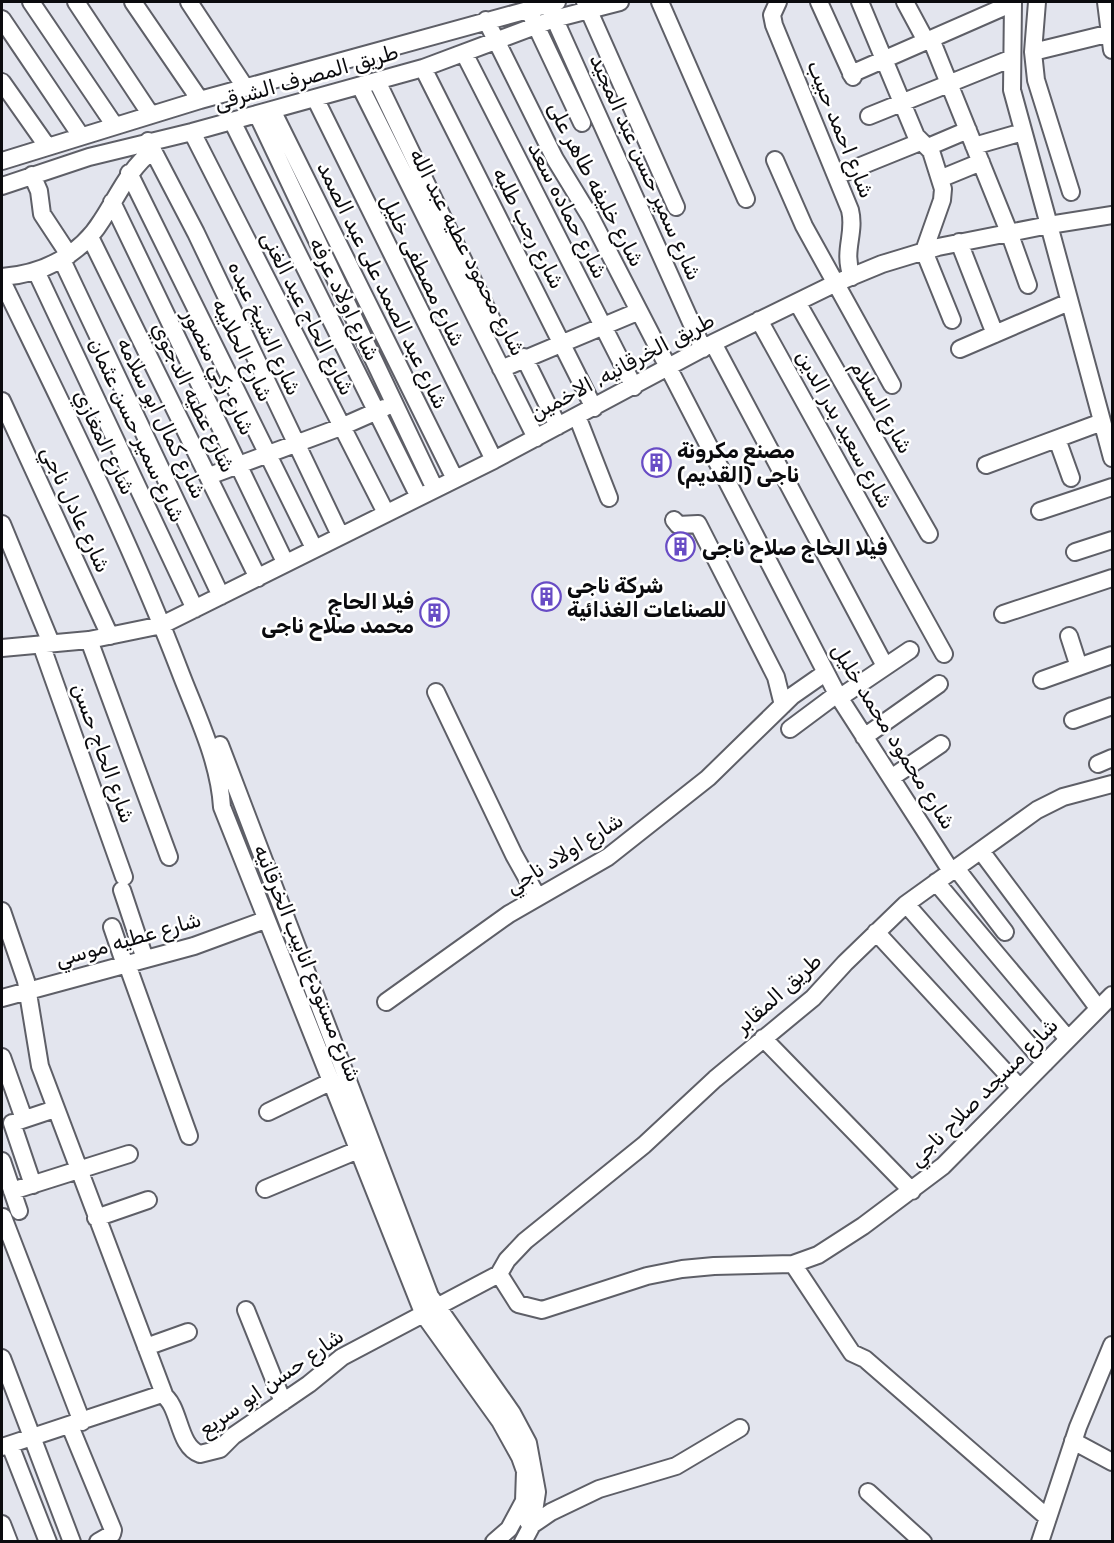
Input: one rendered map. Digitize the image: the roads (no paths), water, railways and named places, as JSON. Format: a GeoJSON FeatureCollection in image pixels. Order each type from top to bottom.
{"type":"FeatureCollection","features":[{"type":"Feature","properties":{"kind":"street"},"geometry":{"type":"LineString","coordinates":[[31,2],[115,126]]}},
{"type":"Feature","properties":{"kind":"street"},"geometry":{"type":"LineString","coordinates":[[76,2],[151,115]]}},
{"type":"Feature","properties":{"kind":"street"},"geometry":{"type":"LineString","coordinates":[[133,2],[200,100]]}},
{"type":"Feature","properties":{"kind":"street"},"geometry":{"type":"LineString","coordinates":[[189,2],[245,87]]}},
{"type":"Feature","properties":{"kind":"street","name":"طريق المصرف الشرقى"},"geometry":{"type":"LineString","coordinates":[[2,161],[200,100],[528,9],[620,2]]}},
{"type":"Feature","properties":{"kind":"street"},"geometry":{"type":"LineString","coordinates":[[660,2],[746,199]]}},
{"type":"Feature","properties":{"kind":"street","name":"شارع احمد حبيب"},"geometry":{"type":"LineString","coordinates":[[777,2],[772,15],[774,25],[852,218],[846,255],[852,277]]}},
{"type":"Feature","properties":{"kind":"street"},"geometry":{"type":"LineString","coordinates":[[819,2],[852,76],[1013,2],[1012,90],[1113,458]]}},
{"type":"Feature","properties":{"kind":"street"},"geometry":{"type":"LineString","coordinates":[[860,2],[902,103],[942,178],[942,200],[924,251],[952,320]]}},
{"type":"Feature","properties":{"kind":"street"},"geometry":{"type":"LineString","coordinates":[[905,2],[929,40],[950,83],[1028,285]]}},
{"type":"Feature","properties":{"kind":"street"},"geometry":{"type":"LineString","coordinates":[[1037,2],[1033,52],[1036,80],[1071,192]]}},
{"type":"Feature","properties":{"kind":"street"},"geometry":{"type":"LineString","coordinates":[[1106,2],[1113,50]]}},
{"type":"Feature","properties":{"kind":"street"},"geometry":{"type":"LineString","coordinates":[[587,6],[676,207]]}},
{"type":"Feature","properties":{"kind":"street","name":"طريق المصرف الشرقى"},"geometry":{"type":"LineString","coordinates":[[2,186],[32,175],[151,145],[423,68],[536,26],[553,8]]}},
{"type":"Feature","properties":{"kind":"street","name":"شارع سمير حسن عبد المجيد"},"geometry":{"type":"LineString","coordinates":[[553,8],[708,346],[885,666]]}},
{"type":"Feature","properties":{"kind":"street"},"geometry":{"type":"LineString","coordinates":[[528,9],[582,123]]}},
{"type":"Feature","properties":{"kind":"street"},"geometry":{"type":"LineString","coordinates":[[2,19],[81,136]]}},
{"type":"Feature","properties":{"kind":"street","name":"شارع خليفه طاهر على"},"geometry":{"type":"LineString","coordinates":[[486,20],[667,369]]}},
{"type":"Feature","properties":{"kind":"street"},"geometry":{"type":"LineString","coordinates":[[1033,52],[1111,33]]}},
{"type":"Feature","properties":{"kind":"street"},"geometry":{"type":"LineString","coordinates":[[376,51],[380,80],[494,322]]}},
{"type":"Feature","properties":{"kind":"street","name":"شارع حماده سعد"},"geometry":{"type":"LineString","coordinates":[[464,53],[634,387]]}},
{"type":"Feature","properties":{"kind":"street"},"geometry":{"type":"LineString","coordinates":[[869,116],[1011,58]]}},
{"type":"Feature","properties":{"kind":"street","name":"شارع رجب طلبه"},"geometry":{"type":"LineString","coordinates":[[423,68],[594,408]]}},
{"type":"Feature","properties":{"kind":"street"},"geometry":{"type":"LineString","coordinates":[[2,82],[47,146]]}},
{"type":"Feature","properties":{"kind":"street","name":"شارع محمود عطيه عبد الله"},"geometry":{"type":"LineString","coordinates":[[360,86],[536,438]]}},
{"type":"Feature","properties":{"kind":"street","name":"شارع مصطفى خليل"},"geometry":{"type":"LineString","coordinates":[[315,98],[494,460]]}},
{"type":"Feature","properties":{"kind":"street"},"geometry":{"type":"LineString","coordinates":[[264,112],[394,403],[435,489]]}},
{"type":"Feature","properties":{"kind":"street","name":"شارع عبد الصمد على عبد الصمد"},"geometry":{"type":"LineString","coordinates":[[264,112],[455,479]]}},
{"type":"Feature","properties":{"kind":"street","name":"شارع اولاد عرفه"},"geometry":{"type":"LineString","coordinates":[[232,121],[419,497]]}},
{"type":"Feature","properties":{"kind":"street","name":"شارع الحاج عبد الغنى"},"geometry":{"type":"LineString","coordinates":[[192,132],[386,513]]}},
{"type":"Feature","properties":{"kind":"street"},"geometry":{"type":"LineString","coordinates":[[836,176],[924,145],[1023,132]]}},
{"type":"Feature","properties":{"kind":"street"},"geometry":{"type":"LineString","coordinates":[[2,279],[36,271],[66,258],[90,237],[129,173],[151,145]]}},
{"type":"Feature","properties":{"kind":"street","name":"شارع الشيخ عبده"},"geometry":{"type":"LineString","coordinates":[[151,145],[196,233],[340,535]]}},
{"type":"Feature","properties":{"kind":"street"},"geometry":{"type":"LineString","coordinates":[[775,160],[804,226],[892,385]]}},
{"type":"Feature","properties":{"kind":"street"},"geometry":{"type":"LineString","coordinates":[[942,178],[981,162]]}},
{"type":"Feature","properties":{"kind":"street","name":"شارع الحلايبه"},"geometry":{"type":"LineString","coordinates":[[129,173],[314,548]]}},
{"type":"Feature","properties":{"kind":"street","name":"شارع كمال ابو سلامه"},"geometry":{"type":"LineString","coordinates":[[32,175],[39,192],[42,214],[66,258],[221,596]]}},
{"type":"Feature","properties":{"kind":"street","name":"شارع زكي منصور"},"geometry":{"type":"LineString","coordinates":[[112,202],[285,562]]}},
{"type":"Feature","properties":{"kind":"street","name":"طريق الخرقانيه, الاخمين"},"geometry":{"type":"LineString","coordinates":[[2,648],[88,640],[166,623],[494,460],[759,320],[852,277],[924,251],[959,242],[1113,215]]}},
{"type":"Feature","properties":{"kind":"street","name":"شارع عطيه الدجوي"},"geometry":{"type":"LineString","coordinates":[[90,237],[258,578]]}},
{"type":"Feature","properties":{"kind":"street"},"geometry":{"type":"LineString","coordinates":[[959,242],[995,334]]}},
{"type":"Feature","properties":{"kind":"street","name":"شارع سمير حسن عثمان"},"geometry":{"type":"LineString","coordinates":[[36,271],[195,609]]}},
{"type":"Feature","properties":{"kind":"street","name":"شارع المغازي"},"geometry":{"type":"LineString","coordinates":[[2,279],[166,623]]}},
{"type":"Feature","properties":{"kind":"street","name":"شارع السلام"},"geometry":{"type":"LineString","coordinates":[[797,302],[929,534]]}},
{"type":"Feature","properties":{"kind":"street"},"geometry":{"type":"LineString","coordinates":[[960,349],[1070,302]]}},
{"type":"Feature","properties":{"kind":"street"},"geometry":{"type":"LineString","coordinates":[[501,369],[637,312]]}},
{"type":"Feature","properties":{"kind":"street","name":"شارع سعيد بدر الدين"},"geometry":{"type":"LineString","coordinates":[[759,320],[944,654]]}},
{"type":"Feature","properties":{"kind":"street"},"geometry":{"type":"LineString","coordinates":[[525,357],[558,426]]}},
{"type":"Feature","properties":{"kind":"street","name":"شارع محمود محمد خليل"},"geometry":{"type":"LineString","coordinates":[[667,369],[838,696],[954,870],[1005,932]]}},
{"type":"Feature","properties":{"kind":"street"},"geometry":{"type":"LineString","coordinates":[[208,476],[296,445],[411,396]]}},
{"type":"Feature","properties":{"kind":"street","name":"شارع عادل ناجي"},"geometry":{"type":"LineString","coordinates":[[2,401],[110,636]]}},
{"type":"Feature","properties":{"kind":"street"},"geometry":{"type":"LineString","coordinates":[[577,416],[609,498]]}},
{"type":"Feature","properties":{"kind":"street"},"geometry":{"type":"LineString","coordinates":[[986,465],[1102,422]]}},
{"type":"Feature","properties":{"kind":"street"},"geometry":{"type":"LineString","coordinates":[[1057,439],[1071,478]]}},
{"type":"Feature","properties":{"kind":"street"},"geometry":{"type":"LineString","coordinates":[[1040,511],[1113,487]]}},
{"type":"Feature","properties":{"kind":"street"},"geometry":{"type":"LineString","coordinates":[[674,520],[678,525],[698,524],[776,677],[783,705]]}},
{"type":"Feature","properties":{"kind":"street","name":"شارع الحاج حسن"},"geometry":{"type":"LineString","coordinates":[[2,524],[46,644],[145,959]]}},
{"type":"Feature","properties":{"kind":"street"},"geometry":{"type":"LineString","coordinates":[[1075,552],[1113,540]]}},
{"type":"Feature","properties":{"kind":"street"},"geometry":{"type":"LineString","coordinates":[[1003,614],[1113,578]]}},
{"type":"Feature","properties":{"kind":"street","name":"شارع مستودع انابيب الخرقانيه"},"geometry":{"type":"LineString","coordinates":[[166,623],[218,771],[222,807],[265,920],[358,1150],[430,1311]]}},
{"type":"Feature","properties":{"kind":"street","name":"شارع مستودع انابيب الخرقانيه"},"geometry":{"type":"LineString","coordinates":[[166,623],[244,805],[430,1296],[430,1311]]}},
{"type":"Feature","properties":{"kind":"street"},"geometry":{"type":"LineString","coordinates":[[1069,636],[1079,668]]}},
{"type":"Feature","properties":{"kind":"street"},"geometry":{"type":"LineString","coordinates":[[88,640],[170,857]]}},
{"type":"Feature","properties":{"kind":"street"},"geometry":{"type":"LineString","coordinates":[[790,729],[910,650]]}},
{"type":"Feature","properties":{"kind":"street"},"geometry":{"type":"LineString","coordinates":[[1042,680],[1113,656]]}},
{"type":"Feature","properties":{"kind":"street","name":"شارع اولاد ناجي"},"geometry":{"type":"LineString","coordinates":[[386,1002],[459,948],[537,896],[608,857],[708,778],[783,705],[825,673]]}},
{"type":"Feature","properties":{"kind":"street"},"geometry":{"type":"LineString","coordinates":[[864,737],[939,684]]}},
{"type":"Feature","properties":{"kind":"street"},"geometry":{"type":"LineString","coordinates":[[436,692],[513,855],[537,896]]}},
{"type":"Feature","properties":{"kind":"street"},"geometry":{"type":"LineString","coordinates":[[1073,720],[1113,706]]}},
{"type":"Feature","properties":{"kind":"street"},"geometry":{"type":"LineString","coordinates":[[891,778],[941,744]]}},
{"type":"Feature","properties":{"kind":"street","name":"طريق المقابر"},"geometry":{"type":"LineString","coordinates":[[499,1274],[507,1260],[525,1241],[645,1145],[670,1119],[813,998],[906,904],[1050,803],[1113,784]]}},
{"type":"Feature","properties":{"kind":"street"},"geometry":{"type":"LineString","coordinates":[[981,851],[1098,1008]]}},
{"type":"Feature","properties":{"kind":"street"},"geometry":{"type":"LineString","coordinates":[[936,882],[1068,1040]]}},
{"type":"Feature","properties":{"kind":"street"},"geometry":{"type":"LineString","coordinates":[[906,904],[1046,1063]]}},
{"type":"Feature","properties":{"kind":"street"},"geometry":{"type":"LineString","coordinates":[[2,911],[23,969],[36,1052],[55,1109],[164,1394],[152,1395],[76,1424],[6,1446],[48,1542]]}},
{"type":"Feature","properties":{"kind":"street","name":"شارع عطيه موسي"},"geometry":{"type":"LineString","coordinates":[[2,998],[194,946],[265,920]]}},
{"type":"Feature","properties":{"kind":"street"},"geometry":{"type":"LineString","coordinates":[[112,927],[189,1136]]}},
{"type":"Feature","properties":{"kind":"street"},"geometry":{"type":"LineString","coordinates":[[876,932],[1020,1088]]}},
{"type":"Feature","properties":{"kind":"street","name":"شارع مسجد صلاح ناجي"},"geometry":{"type":"LineString","coordinates":[[499,1274],[518,1304],[542,1310],[647,1276],[682,1269],[793,1264],[818,1255],[912,1191],[943,1166],[1113,995]]}},
{"type":"Feature","properties":{"kind":"street"},"geometry":{"type":"LineString","coordinates":[[763,1038],[912,1191]]}},
{"type":"Feature","properties":{"kind":"street"},"geometry":{"type":"LineString","coordinates":[[2,1057],[12,1123],[33,1185]]}},
{"type":"Feature","properties":{"kind":"street"},"geometry":{"type":"LineString","coordinates":[[268,1112],[330,1082]]}},
{"type":"Feature","properties":{"kind":"street"},"geometry":{"type":"LineString","coordinates":[[12,1123],[55,1109]]}},
{"type":"Feature","properties":{"kind":"street"},"geometry":{"type":"LineString","coordinates":[[265,1189],[358,1150]]}},
{"type":"Feature","properties":{"kind":"street"},"geometry":{"type":"LineString","coordinates":[[12,1191],[129,1154]]}},
{"type":"Feature","properties":{"kind":"street"},"geometry":{"type":"LineString","coordinates":[[2,1161],[19,1211]]}},
{"type":"Feature","properties":{"kind":"street"},"geometry":{"type":"LineString","coordinates":[[96,1218],[148,1200]]}},
{"type":"Feature","properties":{"kind":"street"},"geometry":{"type":"LineString","coordinates":[[3,1217],[113,1530],[104,1538]]}},
{"type":"Feature","properties":{"kind":"street"},"geometry":{"type":"LineString","coordinates":[[793,1264],[852,1353],[865,1359],[1048,1518]]}},
{"type":"Feature","properties":{"kind":"street"},"geometry":{"type":"LineString","coordinates":[[430,1311],[499,1274]]}},
{"type":"Feature","properties":{"kind":"street"},"geometry":{"type":"LineString","coordinates":[[246,1310],[284,1402]]}},
{"type":"Feature","properties":{"kind":"street"},"geometry":{"type":"LineString","coordinates":[[430,1311],[513,1440],[525,1471],[526,1486],[518,1515],[494,1542]]}},
{"type":"Feature","properties":{"kind":"street"},"geometry":{"type":"LineString","coordinates":[[430,1311],[512,1413],[528,1443],[537,1492],[532,1525],[523,1542]]}},
{"type":"Feature","properties":{"kind":"street","name":"شارع حسن ابو سريع"},"geometry":{"type":"LineString","coordinates":[[164,1394],[191,1448],[204,1455],[219,1449],[233,1436],[284,1402],[342,1357],[430,1311]]}},
{"type":"Feature","properties":{"kind":"street"},"geometry":{"type":"LineString","coordinates":[[146,1347],[188,1332]]}},
{"type":"Feature","properties":{"kind":"street"},"geometry":{"type":"LineString","coordinates":[[1040,1542],[1073,1441],[1113,1345]]}},
{"type":"Feature","properties":{"kind":"street"},"geometry":{"type":"LineString","coordinates":[[2,1358],[72,1542]]}},
{"type":"Feature","properties":{"kind":"street"},"geometry":{"type":"LineString","coordinates":[[532,1525],[551,1512],[599,1489],[676,1466],[740,1428]]}},
{"type":"Feature","properties":{"kind":"street"},"geometry":{"type":"LineString","coordinates":[[1073,1441],[1113,1462]]}},
{"type":"Feature","properties":{"kind":"street"},"geometry":{"type":"LineString","coordinates":[[868,1492],[924,1542]]}},
{"type":"Feature","properties":{"kind":"street"},"geometry":{"type":"LineString","coordinates":[[518,1515],[532,1525]]}},
{"type":"Feature","properties":{"kind":"street"},"geometry":{"type":"LineString","coordinates":[[2,1524],[9,1542]]}},
{"type":"Feature","properties":{"kind":"place","name":"مصنع مكرونة ناجى (القديم)"},"geometry":{"type":"Point","coordinates":[656,462]}},
{"type":"Feature","properties":{"kind":"place","name":"فيلا الحاج صلاح ناجى"},"geometry":{"type":"Point","coordinates":[681,547]}},
{"type":"Feature","properties":{"kind":"place","name":"شركة ناجى للصناعات الغذائية"},"geometry":{"type":"Point","coordinates":[546,597]}},
{"type":"Feature","properties":{"kind":"place","name":"فيلا الحاج محمد صلاح ناجى"},"geometry":{"type":"Point","coordinates":[435,613]}}]}
